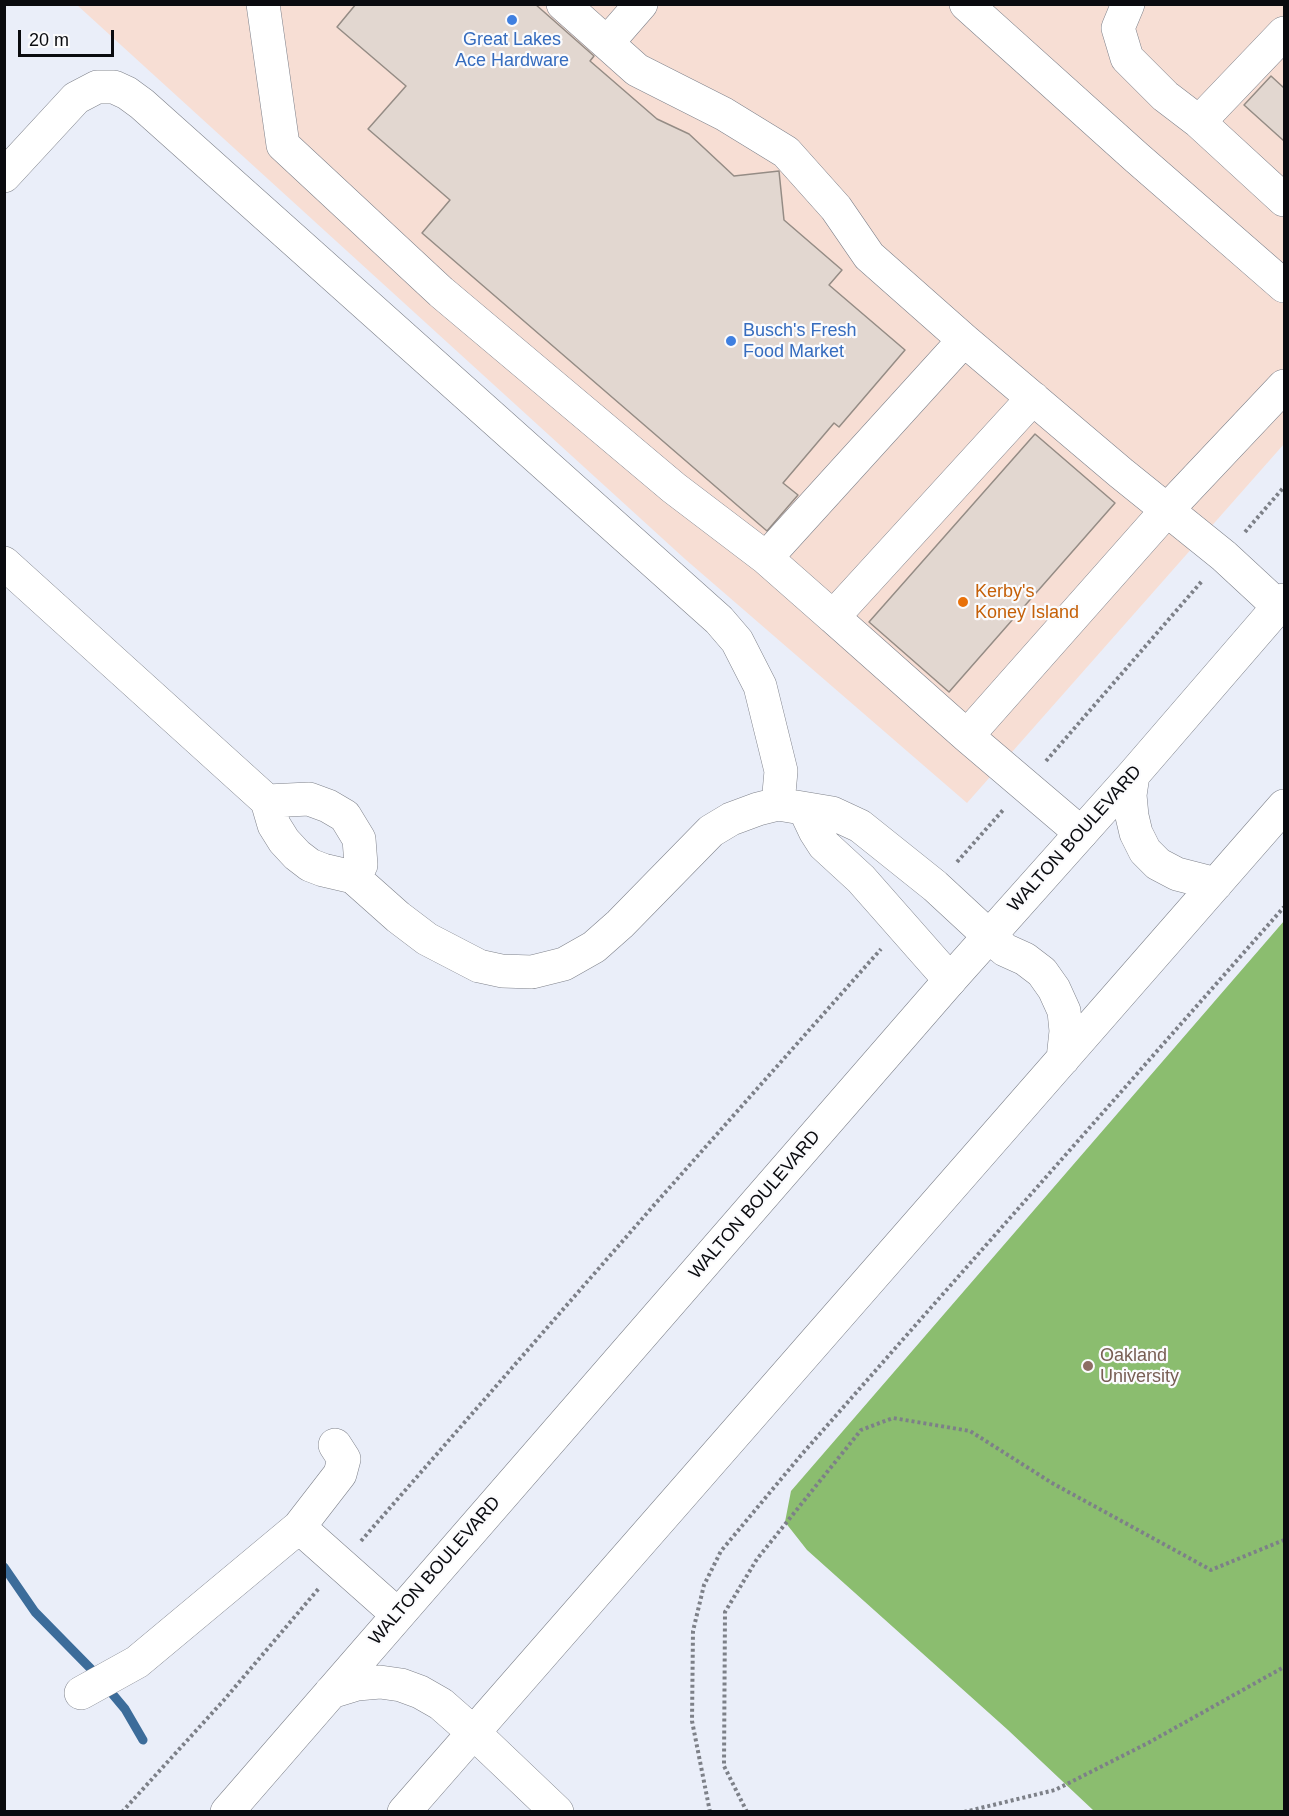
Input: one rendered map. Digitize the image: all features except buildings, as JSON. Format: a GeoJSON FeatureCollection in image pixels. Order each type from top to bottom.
{"type":"FeatureCollection","features":[{"type":"Feature","properties":{"kind":"main road"},"geometry":{"type":"LineString","coordinates":[[263,4],[283,145],[441,292],[674,488],[766,558],[967,736],[1081,833]]}},
{"type":"Feature","properties":{"kind":"main road"},"geometry":{"type":"LineString","coordinates":[[563,4],[637,70],[724,114],[786,153],[836,208],[869,256],[1033,398],[1282,603]]}},
{"type":"Feature","properties":{"kind":"main road"},"geometry":{"type":"LineString","coordinates":[[608,43],[641,4]]}},
{"type":"Feature","properties":{"kind":"main road"},"geometry":{"type":"LineString","coordinates":[[966,4],[1284,286]]}},
{"type":"Feature","properties":{"kind":"main road"},"geometry":{"type":"LineString","coordinates":[[1128,4],[1118,28],[1127,58],[1165,96],[1199,122],[1284,200]]}},
{"type":"Feature","properties":{"kind":"main road"},"geometry":{"type":"LineString","coordinates":[[1284,4],[1284,23]]}},
{"type":"Feature","properties":{"kind":"main road"},"geometry":{"type":"LineString","coordinates":[[1199,122],[1284,33]]}},
{"type":"Feature","properties":{"kind":"main road"},"geometry":{"type":"LineString","coordinates":[[4,176],[76,98],[97,87],[114,87],[142,104],[719,620],[737,641],[760,686],[792,807],[815,831],[824,845],[861,879],[950,981]]}},
{"type":"Feature","properties":{"kind":"main road"},"geometry":{"type":"LineString","coordinates":[[766,558],[964,340]]}},
{"type":"Feature","properties":{"kind":"main road"},"geometry":{"type":"LineString","coordinates":[[967,736],[1167,510],[1284,386]]}},
{"type":"Feature","properties":{"kind":"main road"},"geometry":{"type":"LineString","coordinates":[[833,617],[1033,398]]}},
{"type":"Feature","properties":{"kind":"main road"},"geometry":{"type":"LineString","coordinates":[[4,563],[267,801],[274,825],[297,855],[310,865],[354,877],[398,917],[427,939],[456,956],[478,966],[502,971],[531,972],[564,964],[594,947],[620,924],[711,831],[731,819],[758,809],[792,807],[832,813],[860,826],[935,886],[1005,950],[1025,958],[1042,972],[1054,989],[1064,1011],[1066,1031],[1063,1059]]}},
{"type":"Feature","properties":{"kind":"main road","name":"WALTON BOULEVARD"},"geometry":{"type":"LineString","coordinates":[[227,1812],[397,1614],[1282,603]]}},
{"type":"Feature","properties":{"kind":"main road"},"geometry":{"type":"LineString","coordinates":[[1132,775],[1132,816],[1136,833],[1145,851],[1158,864],[1177,874],[1216,884]]}},
{"type":"Feature","properties":{"kind":"main road"},"geometry":{"type":"LineString","coordinates":[[267,801],[309,799],[345,816],[359,839],[361,865],[354,877]]}},
{"type":"Feature","properties":{"kind":"main road"},"geometry":{"type":"LineString","coordinates":[[404,1812],[1284,806]]}},
{"type":"Feature","properties":{"kind":"main road"},"geometry":{"type":"LineString","coordinates":[[81,1693],[136,1662],[299,1527],[340,1474],[344,1460],[334,1445]]}},
{"type":"Feature","properties":{"kind":"main road"},"geometry":{"type":"LineString","coordinates":[[299,1527],[397,1614]]}},
{"type":"Feature","properties":{"kind":"main road"},"geometry":{"type":"LineString","coordinates":[[331,1692],[357,1684],[380,1682],[401,1685],[420,1692],[441,1704],[557,1812]]}},
{"type":"Feature","properties":{"kind":"path"},"geometry":{"type":"LineString","coordinates":[[935,886],[1284,487]]}},
{"type":"Feature","properties":{"kind":"path"},"geometry":{"type":"LineString","coordinates":[[710,1812],[692,1721],[693,1631],[704,1585],[721,1551],[802,1454],[1284,907]]}},
{"type":"Feature","properties":{"kind":"path"},"geometry":{"type":"LineString","coordinates":[[122,1812],[224,1701],[340,1563],[388,1512],[655,1204],[902,926]]}},
{"type":"Feature","properties":{"kind":"path"},"geometry":{"type":"LineString","coordinates":[[747,1812],[724,1766],[725,1612],[757,1559],[861,1431],[893,1418],[970,1431],[1052,1483],[1211,1570],[1284,1540]]}},
{"type":"Feature","properties":{"kind":"path"},"geometry":{"type":"LineString","coordinates":[[964,1812],[1054,1790],[1148,1743],[1284,1666]]}},
{"type":"Feature","properties":{"kind":"shaded area"},"geometry":{"type":"Polygon","coordinates":[[[77,5],[1284,5],[1284,444],[967,803],[685,559],[77,5]]]}},
{"type":"Feature","properties":{"kind":"green space","name":"Oakland University"},"geometry":{"type":"Polygon","coordinates":[[[1284,921],[1284,1811],[1094,1811],[1008,1730],[807,1550],[785,1522],[791,1491],[1284,921]]]}},
{"type":"Feature","properties":{"kind":"waterway"},"geometry":{"type":"LineString","coordinates":[[4,1567],[35,1612],[94,1672],[125,1709],[143,1740]]}},
{"type":"Feature","properties":{"kind":"place","name":"Great Lakes Ace Hardware"},"geometry":{"type":"Point","coordinates":[512,20]}},
{"type":"Feature","properties":{"kind":"place","name":"Busch's Fresh Food Market"},"geometry":{"type":"Point","coordinates":[731,341]}},
{"type":"Feature","properties":{"kind":"place","name":"Kerby's Koney Island"},"geometry":{"type":"Point","coordinates":[963,602]}},
{"type":"Feature","properties":{"kind":"place","name":"Oakland University"},"geometry":{"type":"Point","coordinates":[1088,1366]}}]}
